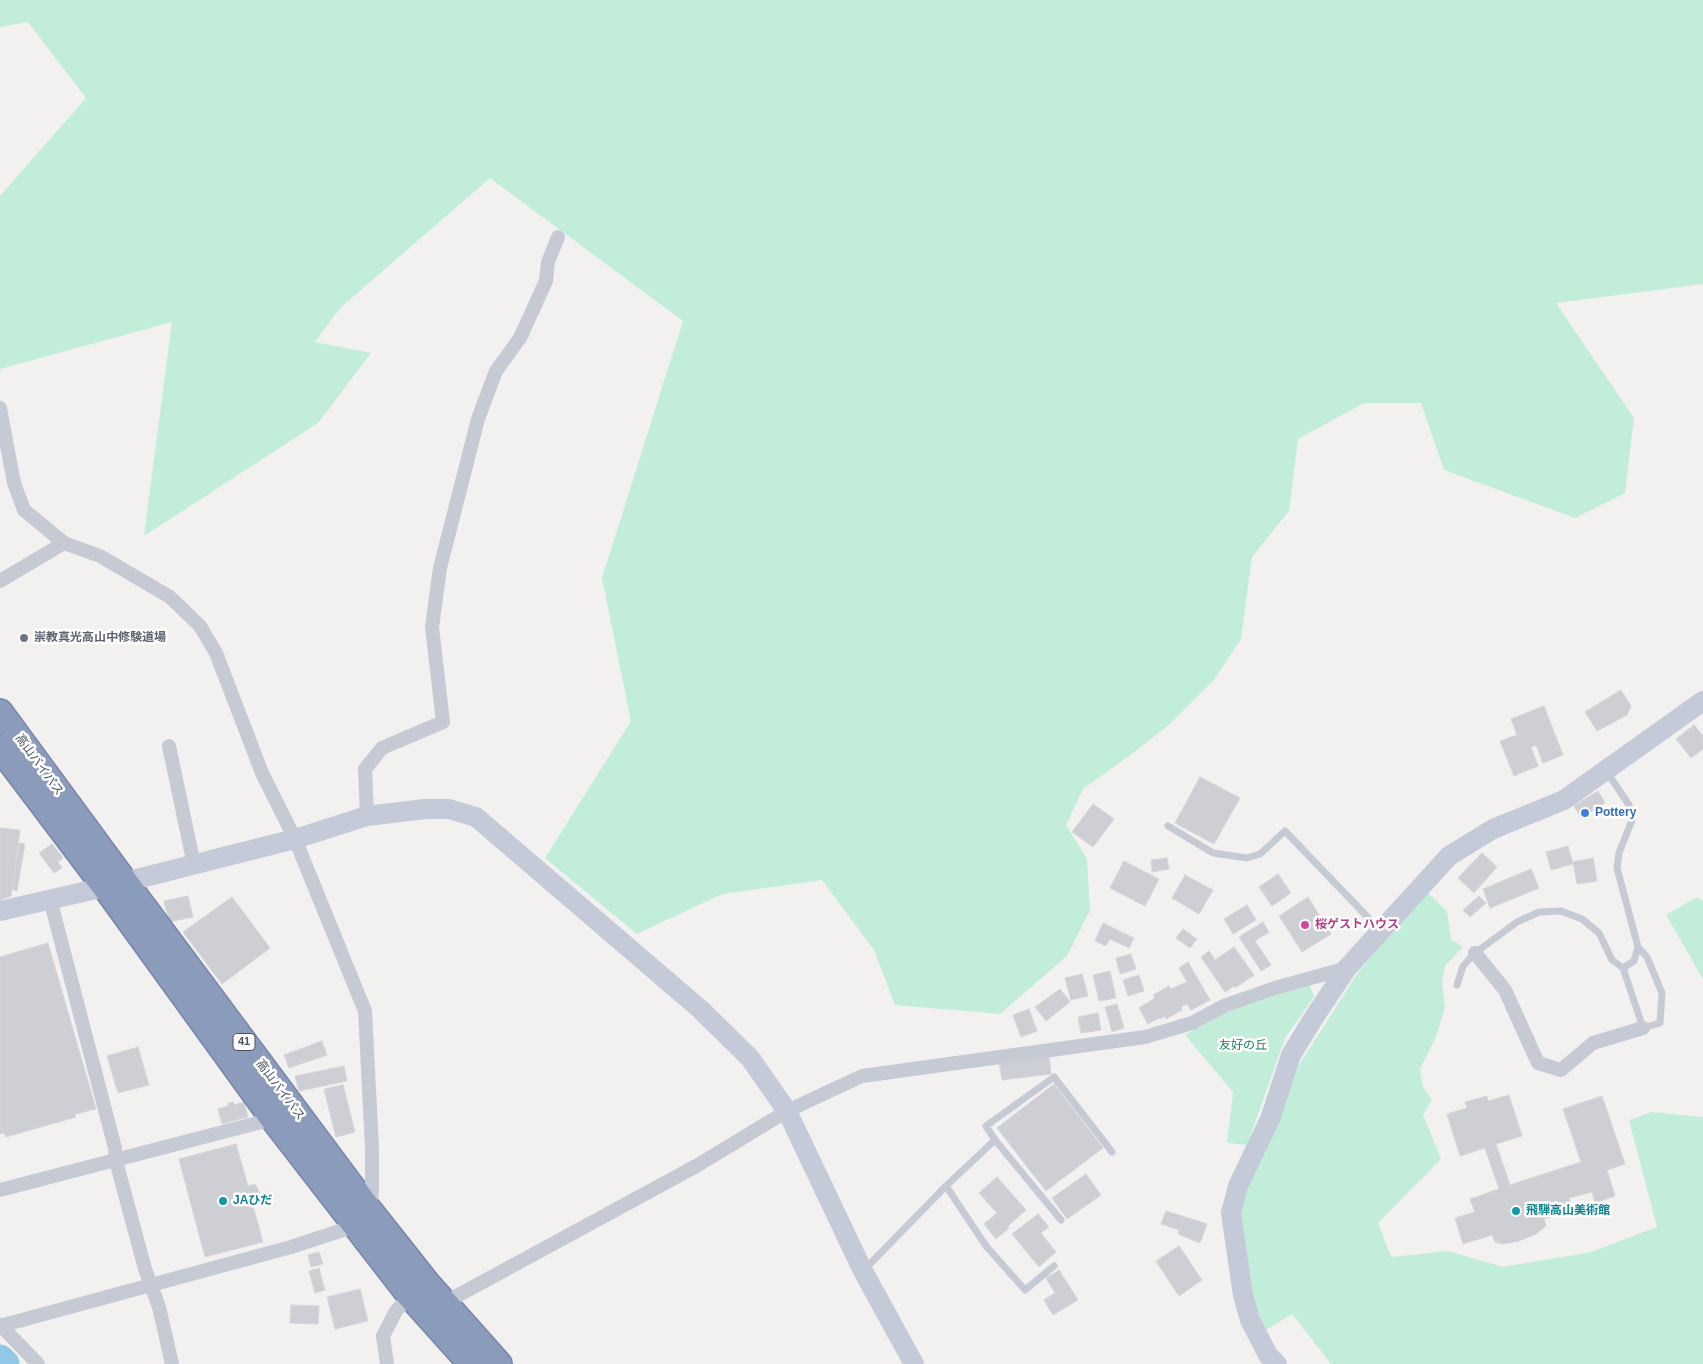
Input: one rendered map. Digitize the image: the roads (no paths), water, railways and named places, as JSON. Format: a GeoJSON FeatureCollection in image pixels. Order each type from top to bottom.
{"type":"FeatureCollection","features":[{"type":"Feature","properties":{"kind":"highway","name":"高山バイパス"},"geometry":{"type":"LineString","coordinates":[[0,712],[273,1119],[363,1219],[444,1303],[499,1364]]}},
{"type":"Feature","properties":{"kind":"highway","name":"高山バイパス"},"geometry":{"type":"LineString","coordinates":[[0,748],[115,885],[363,1219],[410,1296],[471,1364]]}},
{"type":"Feature","properties":{"kind":"street"},"geometry":{"type":"LineString","coordinates":[[367,816],[365,769],[382,748],[443,722],[432,627],[440,568],[481,411],[496,371],[520,338],[546,281],[548,262],[558,237]]}},
{"type":"Feature","properties":{"kind":"street"},"geometry":{"type":"LineString","coordinates":[[0,408],[14,483],[24,510],[64,543],[100,556],[170,597],[200,626],[216,654],[262,774],[295,838],[365,1011],[372,1148],[372,1191],[363,1219],[291,1247],[0,1325],[38,1364]]}},
{"type":"Feature","properties":{"kind":"street"},"geometry":{"type":"LineString","coordinates":[[0,581],[64,543]]}},
{"type":"Feature","properties":{"kind":"street"},"geometry":{"type":"LineString","coordinates":[[1277,1364],[1268,1355],[1250,1320],[1243,1295],[1231,1213],[1238,1186],[1270,1119],[1291,1055],[1313,1019],[1347,968],[1449,856],[1493,829],[1564,800],[1703,701]]}},
{"type":"Feature","properties":{"kind":"street"},"geometry":{"type":"LineString","coordinates":[[168,746],[194,864]]}},
{"type":"Feature","properties":{"kind":"street"},"geometry":{"type":"LineString","coordinates":[[0,911],[115,885],[295,838],[367,816],[425,809],[449,809],[476,817],[700,1009],[750,1058],[787,1111],[863,1271],[914,1364]]}},
{"type":"Feature","properties":{"kind":"street"},"geometry":{"type":"LineString","coordinates":[[50,899],[115,1148],[116,1161],[151,1286],[159,1307],[172,1364]]}},
{"type":"Feature","properties":{"kind":"street"},"geometry":{"type":"LineString","coordinates":[[1475,953],[1505,990],[1538,1063],[1562,1070],[1593,1043],[1642,1028]]}},
{"type":"Feature","properties":{"kind":"street"},"geometry":{"type":"LineString","coordinates":[[444,1303],[698,1165],[787,1111],[862,1076],[1144,1037],[1192,1023],[1226,1006],[1275,988],[1347,968]]}},
{"type":"Feature","properties":{"kind":"street"},"geometry":{"type":"LineString","coordinates":[[0,1190],[273,1119]]}},
{"type":"Feature","properties":{"kind":"street"},"geometry":{"type":"LineString","coordinates":[[387,1364],[383,1336],[396,1311],[410,1296]]}},
{"type":"Feature","properties":{"kind":"lane"},"geometry":{"type":"LineString","coordinates":[[1458,985],[1463,966],[1475,953],[1517,922],[1539,912],[1561,911],[1582,919],[1599,933],[1612,960],[1623,968],[1642,1028],[1660,1023],[1662,993],[1647,957],[1638,946],[1617,868],[1619,853],[1632,820],[1629,805],[1605,770]]}},
{"type":"Feature","properties":{"kind":"lane"},"geometry":{"type":"LineString","coordinates":[[1168,826],[1213,853],[1247,858],[1260,854],[1285,831],[1381,932]]}},
{"type":"Feature","properties":{"kind":"lane"},"geometry":{"type":"LineString","coordinates":[[1623,968],[1634,961],[1638,946]]}},
{"type":"Feature","properties":{"kind":"lane"},"geometry":{"type":"LineString","coordinates":[[1061,1220],[995,1140],[986,1126],[1054,1077],[1112,1152]]}},
{"type":"Feature","properties":{"kind":"lane"},"geometry":{"type":"LineString","coordinates":[[863,1271],[946,1186],[995,1140]]}},
{"type":"Feature","properties":{"kind":"lane"},"geometry":{"type":"LineString","coordinates":[[946,1186],[986,1246],[1025,1290],[1054,1266]]}},
{"type":"Feature","properties":{"kind":"waterway"},"geometry":{"type":"LineString","coordinates":[[0,1359],[5,1364]]}},
{"type":"Feature","properties":{"kind":"place","name":"崇教真光高山中修験道場"},"geometry":{"type":"Point","coordinates":[24,638]}},
{"type":"Feature","properties":{"kind":"place","name":"Pottery"},"geometry":{"type":"Point","coordinates":[1585,813]}},
{"type":"Feature","properties":{"kind":"place","name":"桜ゲストハウス"},"geometry":{"type":"Point","coordinates":[1305,925]}},
{"type":"Feature","properties":{"kind":"place","name":"JAひだ"},"geometry":{"type":"Point","coordinates":[223,1201]}},
{"type":"Feature","properties":{"kind":"place","name":"飛騨高山美術館"},"geometry":{"type":"Point","coordinates":[1516,1211]}},
{"type":"Feature","properties":{"kind":"park label","name":"友好の丘"},"geometry":{"type":"Point","coordinates":[1243,1046]}}]}
